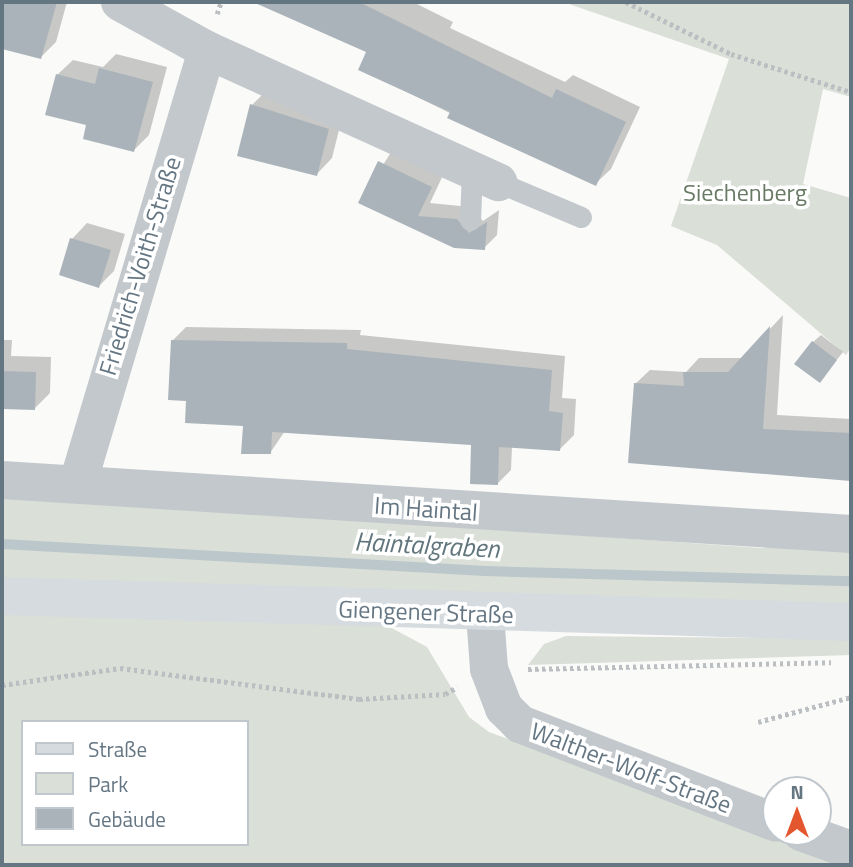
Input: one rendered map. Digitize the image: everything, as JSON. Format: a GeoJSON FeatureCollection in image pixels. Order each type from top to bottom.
{"type":"FeatureCollection","features":[{"type":"Feature","properties":{"kind":"main road","name":"Giengener Straße"},"geometry":{"type":"LineString","coordinates":[[2,596],[485,614],[851,622]]}},
{"type":"Feature","properties":{"kind":"street"},"geometry":{"type":"LineString","coordinates":[[120,2],[207,50],[485,176]]}},
{"type":"Feature","properties":{"kind":"street","name":"Friedrich-Voith-Straße"},"geometry":{"type":"LineString","coordinates":[[78,483],[85,444],[207,50]]}},
{"type":"Feature","properties":{"kind":"street","name":"Im Haintal"},"geometry":{"type":"LineString","coordinates":[[2,480],[851,534]]}},
{"type":"Feature","properties":{"kind":"street","name":"Walther-Wolf-Straße"},"geometry":{"type":"LineString","coordinates":[[485,614],[489,669],[504,708],[543,738],[762,818]]}},
{"type":"Feature","properties":{"kind":"street"},"geometry":{"type":"LineString","coordinates":[[832,843],[851,850]]}},
{"type":"Feature","properties":{"kind":"lane"},"geometry":{"type":"LineString","coordinates":[[470,220],[485,176],[582,217]]}},
{"type":"Feature","properties":{"kind":"path"},"geometry":{"type":"LineString","coordinates":[[626,2],[731,54],[851,92]]}},
{"type":"Feature","properties":{"kind":"path"},"geometry":{"type":"LineString","coordinates":[[2,685],[120,668],[359,699],[445,694],[489,669],[839,661]]}},
{"type":"Feature","properties":{"kind":"path"},"geometry":{"type":"LineString","coordinates":[[758,722],[851,697]]}},
{"type":"Feature","properties":{"kind":"green space","name":"Siechenberg"},"geometry":{"type":"Polygon","coordinates":[[[563,2],[851,2],[851,97],[823,89],[803,184],[851,198],[851,347],[846,355],[717,245],[671,226],[729,59],[563,2]]]}},
{"type":"Feature","properties":{"kind":"green space"},"geometry":{"type":"Polygon","coordinates":[[[2,495],[761,548],[851,547],[851,607],[2,578],[2,495]]]}},
{"type":"Feature","properties":{"kind":"green space"},"geometry":{"type":"Polygon","coordinates":[[[2,610],[388,626],[427,647],[469,717],[489,732],[762,832],[762,846],[799,846],[851,865],[2,865],[2,610]]]}},
{"type":"Feature","properties":{"kind":"green space"},"geometry":{"type":"Polygon","coordinates":[[[566,636],[851,639],[851,655],[528,665],[544,644],[566,636]]]}},
{"type":"Feature","properties":{"kind":"building"},"geometry":{"type":"Polygon","coordinates":[[[2,2],[57,2],[41,59],[2,49],[2,2]]]}},
{"type":"Feature","properties":{"kind":"building"},"geometry":{"type":"Polygon","coordinates":[[[253,2],[359,2],[552,98],[556,89],[626,122],[596,186],[447,118],[450,112],[358,70],[366,52],[253,2]]]}},
{"type":"Feature","properties":{"kind":"building"},"geometry":{"type":"Polygon","coordinates":[[[99,68],[153,82],[134,152],[83,139],[86,125],[45,115],[56,74],[95,84],[99,68]]]}},
{"type":"Feature","properties":{"kind":"building"},"geometry":{"type":"Polygon","coordinates":[[[250,104],[329,129],[317,176],[237,156],[250,104]]]}},
{"type":"Feature","properties":{"kind":"building"},"geometry":{"type":"Polygon","coordinates":[[[378,161],[432,187],[418,216],[457,219],[469,233],[487,222],[485,250],[454,248],[358,203],[378,161]]]}},
{"type":"Feature","properties":{"kind":"building"},"geometry":{"type":"Polygon","coordinates":[[[70,238],[111,250],[99,288],[59,275],[70,238]]]}},
{"type":"Feature","properties":{"kind":"building"},"geometry":{"type":"Polygon","coordinates":[[[770,326],[763,429],[851,433],[851,481],[628,463],[634,383],[684,386],[683,372],[728,372],[770,326]]]}},
{"type":"Feature","properties":{"kind":"building"},"geometry":{"type":"Polygon","coordinates":[[[171,340],[347,343],[347,349],[552,370],[549,411],[563,413],[560,451],[499,447],[498,485],[470,484],[471,445],[272,432],[271,454],[241,454],[243,426],[185,423],[186,401],[168,400],[171,340]]]}},
{"type":"Feature","properties":{"kind":"building"},"geometry":{"type":"Polygon","coordinates":[[[812,341],[837,360],[820,383],[794,364],[812,341]]]}},
{"type":"Feature","properties":{"kind":"building"},"geometry":{"type":"Polygon","coordinates":[[[2,371],[36,372],[35,410],[2,409],[2,371]]]}},
{"type":"Feature","properties":{"kind":"waterway","name":"Haintalgraben"},"geometry":{"type":"LineString","coordinates":[[2,544],[485,571],[851,581]]}}]}
